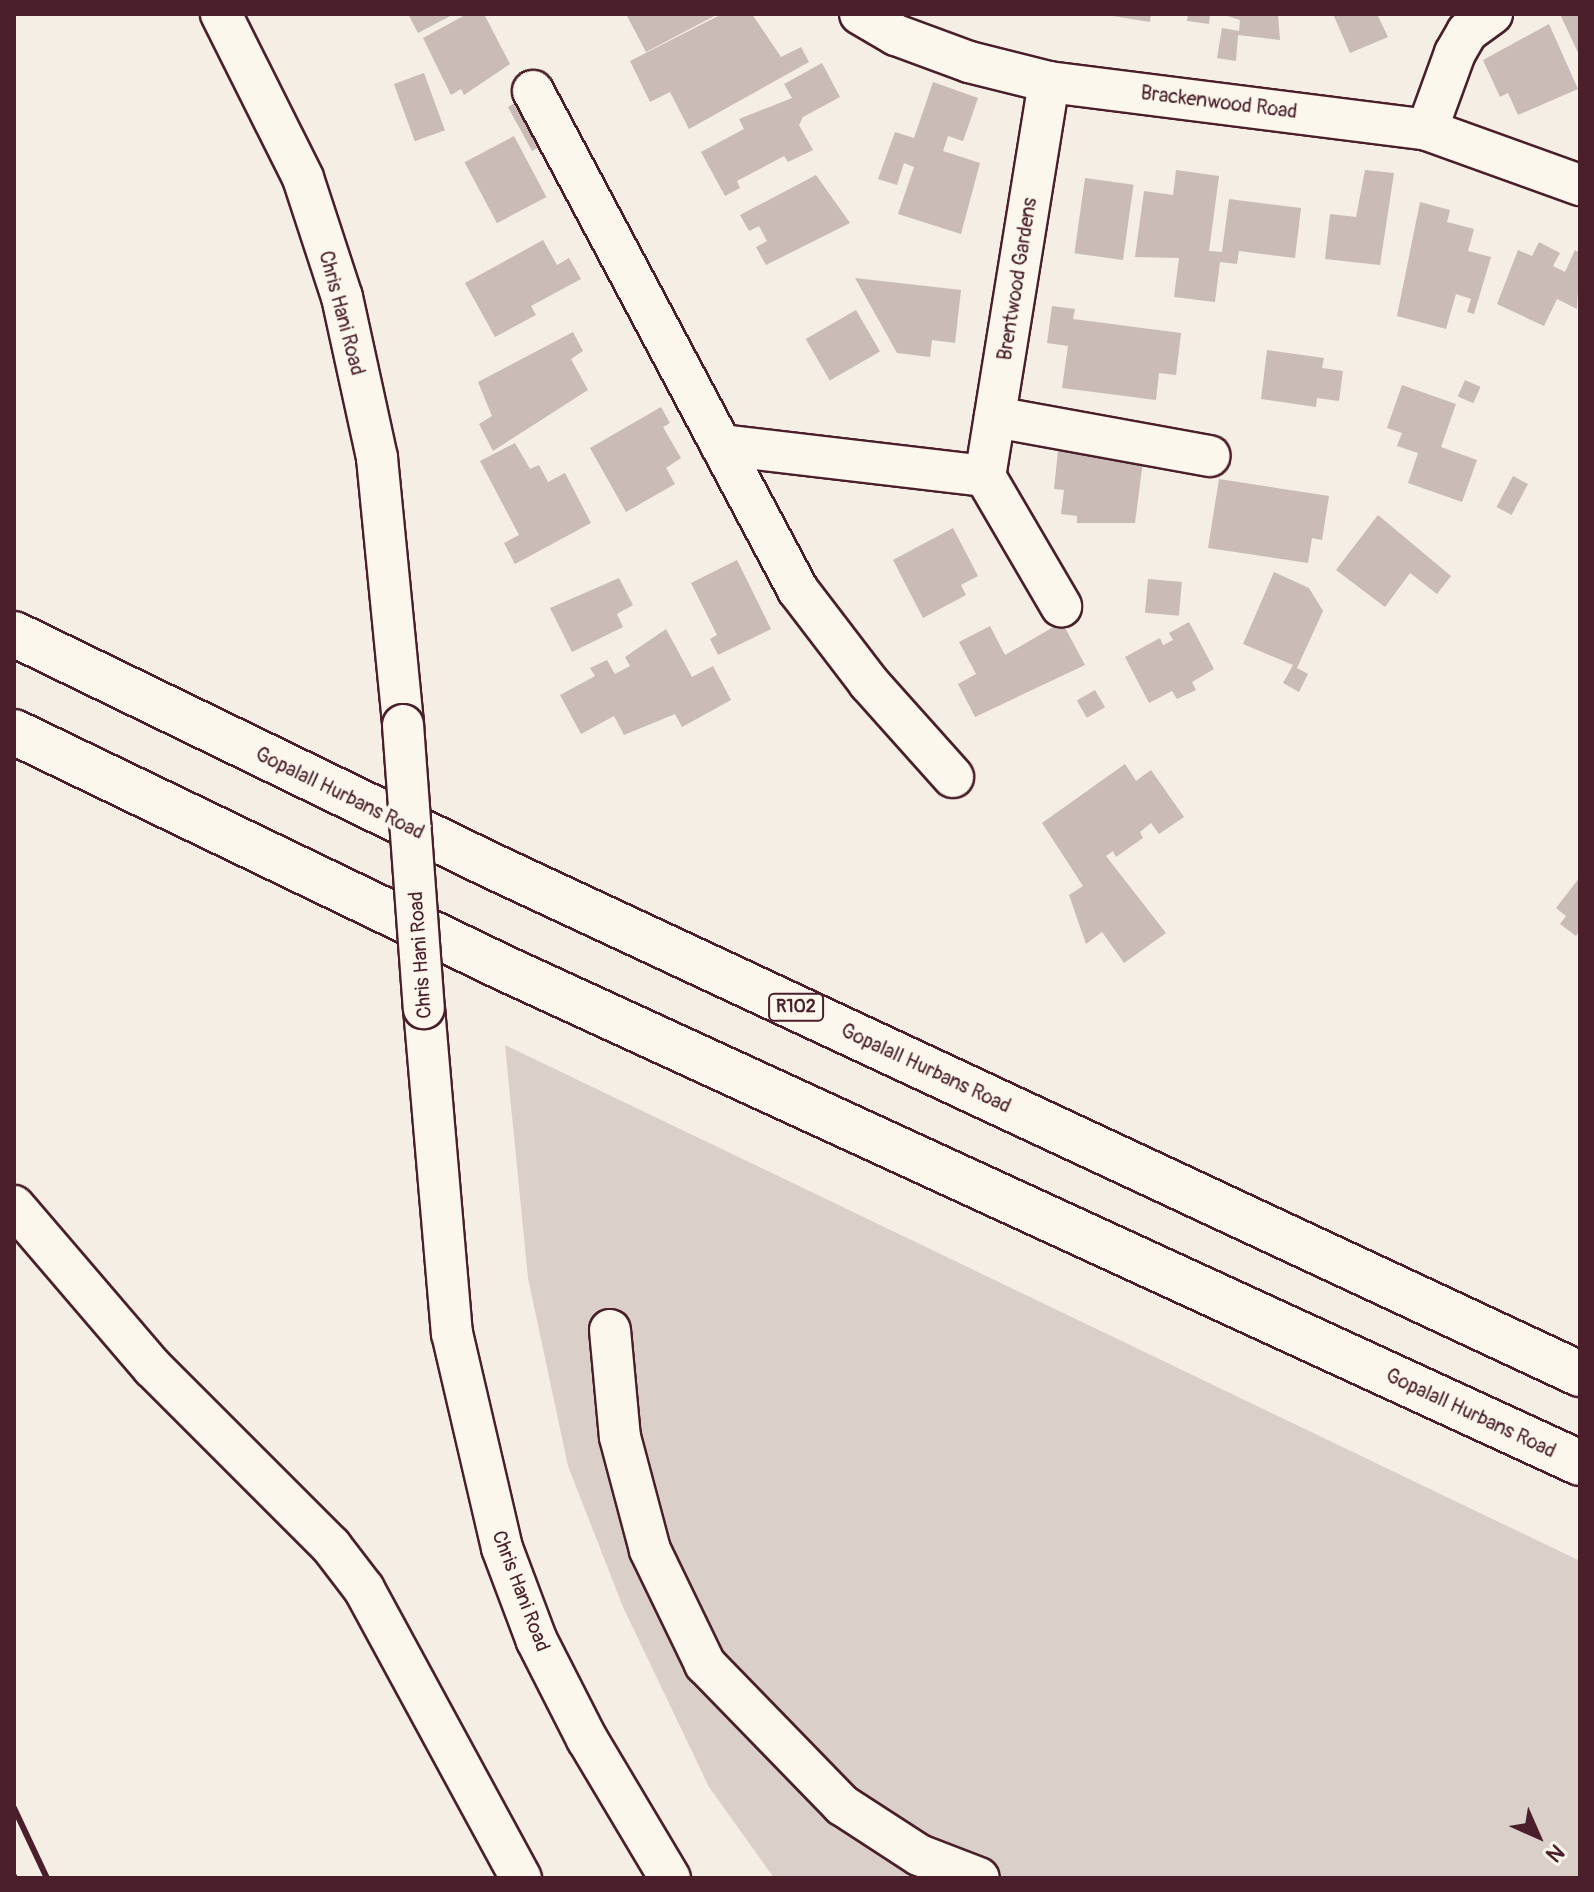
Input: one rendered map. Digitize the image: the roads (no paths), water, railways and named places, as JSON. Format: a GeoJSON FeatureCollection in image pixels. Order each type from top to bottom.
{"type":"FeatureCollection","features":[{"type":"Feature","properties":{"kind":"highway","name":"Gopalall Hurbans Road"},"geometry":{"type":"LineString","coordinates":[[14,634],[492,866],[1580,1374]]}},
{"type":"Feature","properties":{"kind":"highway","name":"Gopalall Hurbans Road"},"geometry":{"type":"LineString","coordinates":[[14,732],[506,969],[1580,1463]]}},
{"type":"Feature","properties":{"kind":"street","name":"Chris Hani Road"},"geometry":{"type":"LineString","coordinates":[[221,14],[303,178],[342,297],[377,458],[403,725],[452,1333],[498,1533],[544,1655],[670,1878]]}},
{"type":"Feature","properties":{"kind":"street","name":"Brackenwood Road"},"geometry":{"type":"LineString","coordinates":[[860,14],[969,62],[1049,82],[1427,130],[1580,185]]}},
{"type":"Feature","properties":{"kind":"street"},"geometry":{"type":"LineString","coordinates":[[1427,130],[1455,53],[1467,32],[1492,14]]}},
{"type":"Feature","properties":{"kind":"street","name":"Brentwood Gardens"},"geometry":{"type":"LineString","coordinates":[[985,476],[1049,82]]}},
{"type":"Feature","properties":{"kind":"street"},"geometry":{"type":"LineString","coordinates":[[533,91],[798,590],[878,694],[953,777]]}},
{"type":"Feature","properties":{"kind":"street"},"geometry":{"type":"LineString","coordinates":[[995,417],[1209,456]]}},
{"type":"Feature","properties":{"kind":"street"},"geometry":{"type":"LineString","coordinates":[[721,445],[985,476],[1061,606]]}},
{"type":"Feature","properties":{"kind":"street"},"geometry":{"type":"LineString","coordinates":[[14,1206],[153,1368],[331,1546],[364,1589],[521,1878]]}},
{"type":"Feature","properties":{"kind":"street"},"geometry":{"type":"LineString","coordinates":[[610,1330],[620,1437],[650,1550],[705,1664],[842,1805],[919,1855],[979,1878]]}},
{"type":"Feature","properties":{"kind":"railway"},"geometry":{"type":"LineString","coordinates":[[14,1808],[47,1878]]}}]}
